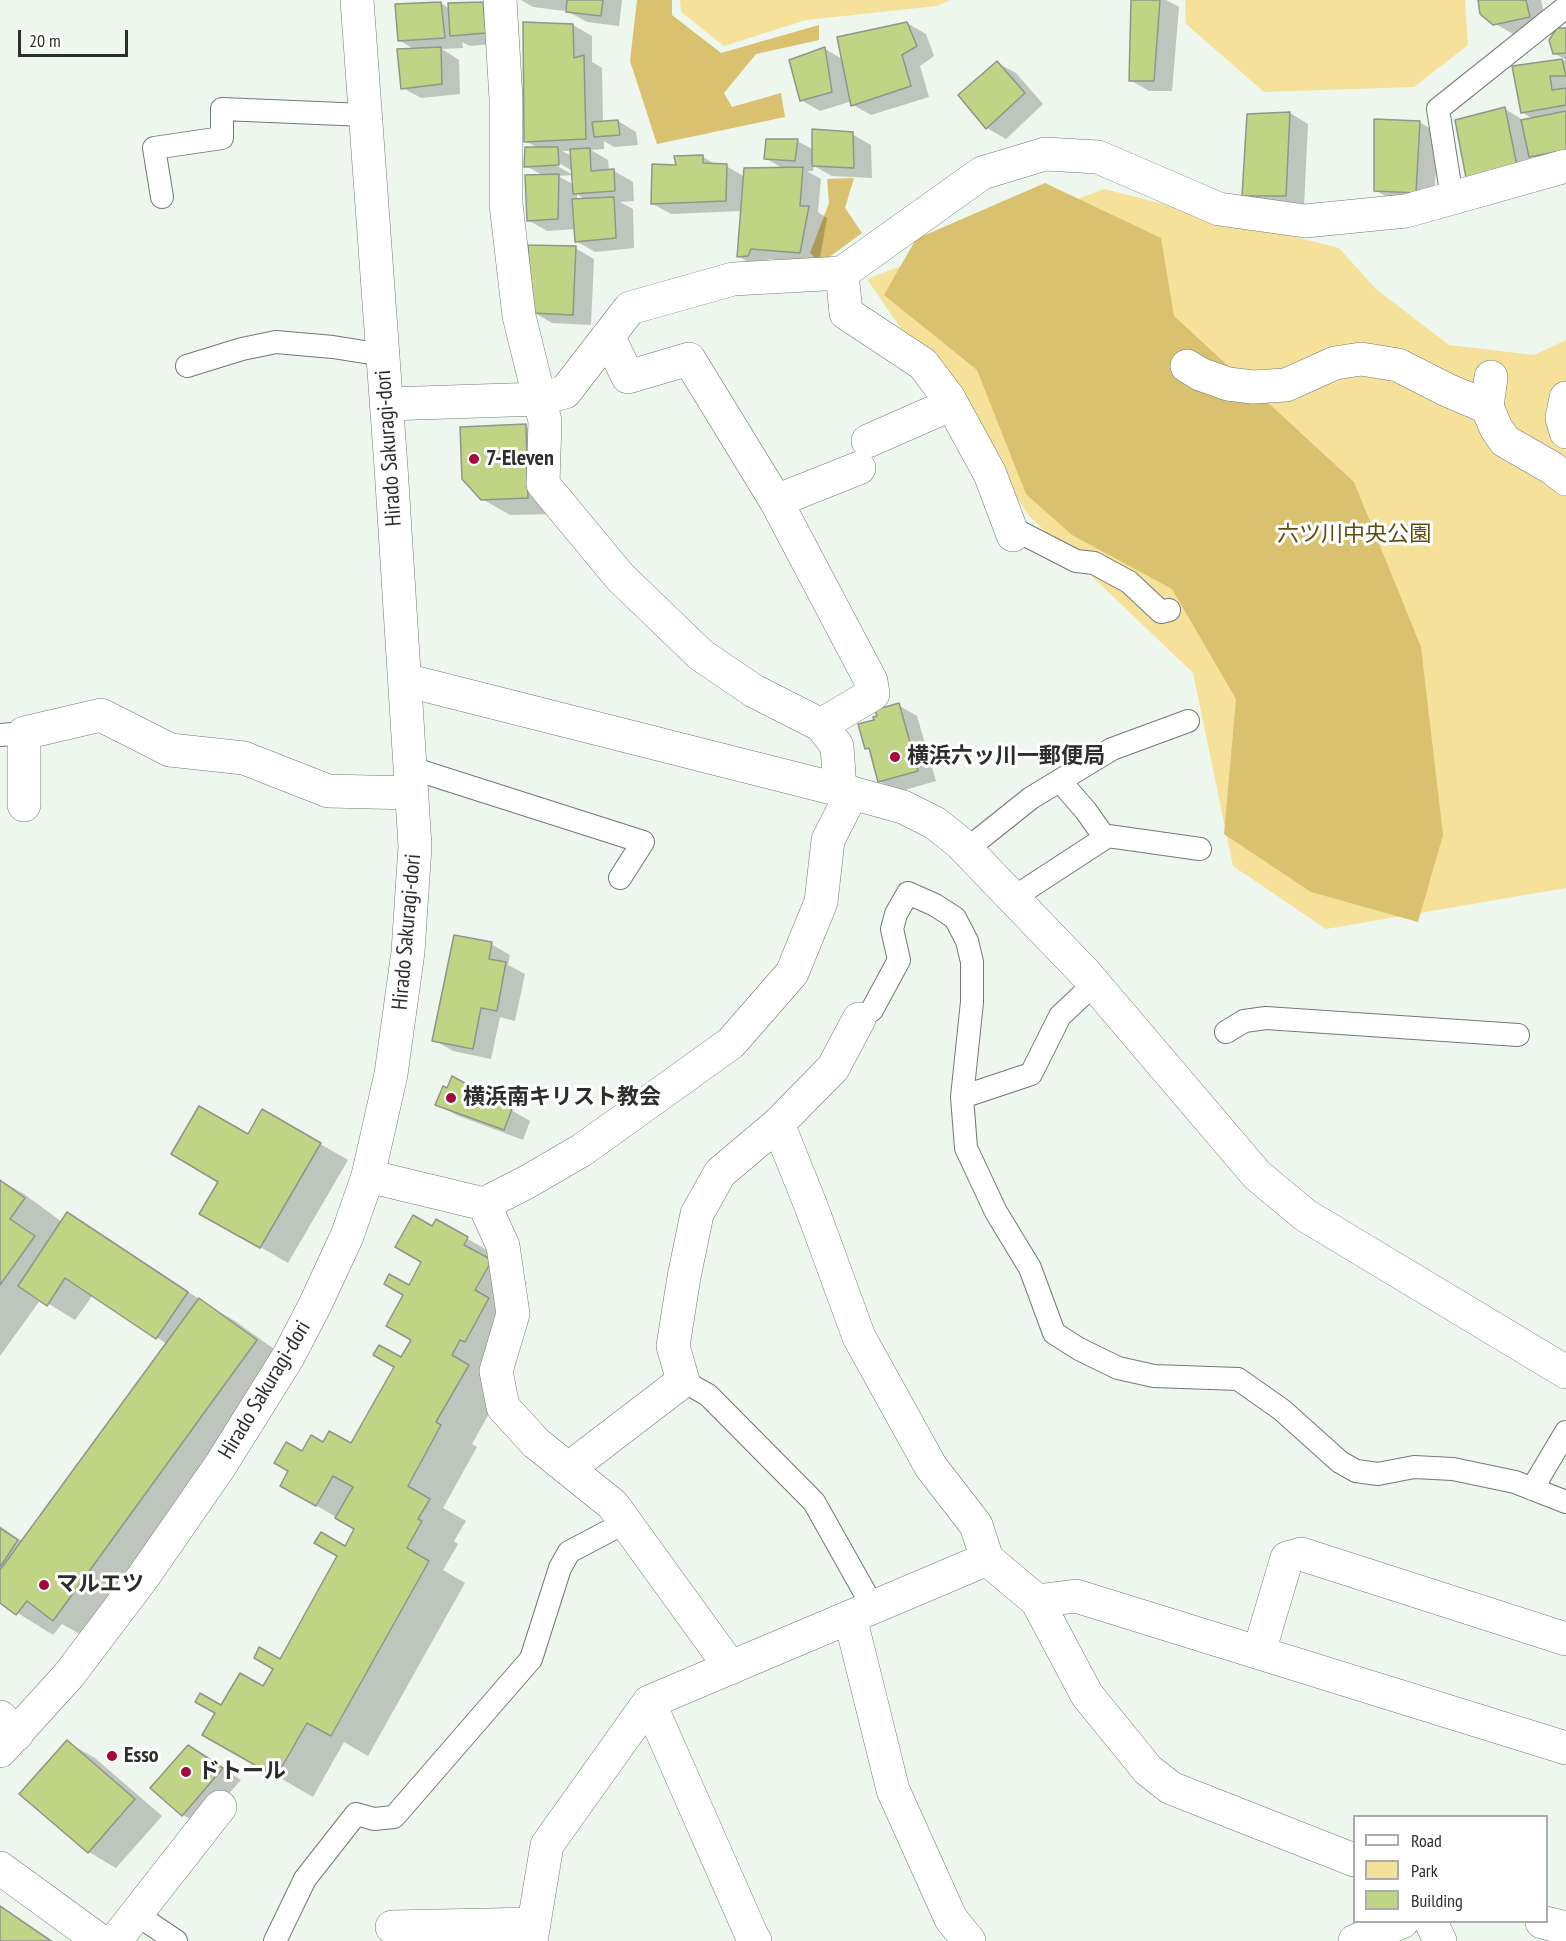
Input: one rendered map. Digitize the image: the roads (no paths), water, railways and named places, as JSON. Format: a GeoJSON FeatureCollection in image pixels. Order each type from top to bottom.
{"type":"FeatureCollection","features":[{"type":"Feature","properties":{"kind":"street","name":"Hirado Sakuragi-dori"},"geometry":{"type":"LineString","coordinates":[[6,1734],[76,1666],[143,1577],[220,1466],[288,1357],[347,1236],[368,1176],[391,1074],[408,952],[415,846],[387,404],[357,0]]}},
{"type":"Feature","properties":{"kind":"street"},"geometry":{"type":"LineString","coordinates":[[368,1176],[484,1204],[582,1150],[731,1043],[792,973],[821,902],[828,840],[846,791],[837,746],[821,725],[754,691],[701,655],[620,577],[543,484],[545,420],[519,316],[506,204],[506,99],[500,0]]}},
{"type":"Feature","properties":{"kind":"street"},"geometry":{"type":"LineString","coordinates":[[387,404],[540,399],[565,392],[630,308],[733,279],[842,273],[982,173],[1045,154],[1098,157],[1219,208],[1305,221],[1406,211],[1566,166]]}},
{"type":"Feature","properties":{"kind":"street"},"geometry":{"type":"LineString","coordinates":[[842,273],[846,313],[923,363],[952,404],[990,474],[1011,531]]}},
{"type":"Feature","properties":{"kind":"street"},"geometry":{"type":"LineString","coordinates":[[608,336],[628,377],[688,359],[776,501],[871,681],[873,694],[821,725]]}},
{"type":"Feature","properties":{"kind":"street"},"geometry":{"type":"LineString","coordinates":[[1187,366],[1200,374],[1228,384],[1253,387],[1286,385],[1335,363],[1361,359],[1398,364],[1447,390],[1489,392],[1496,428],[1505,441],[1552,468],[1566,479]]}},
{"type":"Feature","properties":{"kind":"street"},"geometry":{"type":"LineString","coordinates":[[1566,398],[1562,418],[1566,432]]}},
{"type":"Feature","properties":{"kind":"street"},"geometry":{"type":"LineString","coordinates":[[776,501],[952,404]]}},
{"type":"Feature","properties":{"kind":"street"},"geometry":{"type":"LineString","coordinates":[[405,680],[846,791],[903,807],[935,823],[967,849],[1094,984],[1257,1175],[1305,1215],[1566,1372]]}},
{"type":"Feature","properties":{"kind":"street"},"geometry":{"type":"LineString","coordinates":[[24,805],[12,734],[101,715],[170,750],[244,758],[328,791],[412,781]]}},
{"type":"Feature","properties":{"kind":"street"},"geometry":{"type":"LineString","coordinates":[[568,1469],[682,1382],[673,1346],[697,1214],[720,1173],[778,1124],[833,1068],[859,1019]]}},
{"type":"Feature","properties":{"kind":"street"},"geometry":{"type":"LineString","coordinates":[[778,1124],[859,1337],[931,1467],[976,1525],[987,1559],[1037,1601],[1088,1695],[1148,1770],[1171,1788],[1353,1860]]}},
{"type":"Feature","properties":{"kind":"street"},"geometry":{"type":"LineString","coordinates":[[484,1204],[503,1246],[513,1314],[496,1371],[503,1407],[536,1443],[613,1505],[730,1668]]}},
{"type":"Feature","properties":{"kind":"street"},"geometry":{"type":"LineString","coordinates":[[1259,1652],[1287,1558],[1301,1554],[1566,1639]]}},
{"type":"Feature","properties":{"kind":"street"},"geometry":{"type":"LineString","coordinates":[[392,1927],[432,1934],[533,1933],[547,1845],[650,1702],[987,1559]]}},
{"type":"Feature","properties":{"kind":"street"},"geometry":{"type":"LineString","coordinates":[[1037,1601],[1076,1596],[1566,1748]]}},
{"type":"Feature","properties":{"kind":"street"},"geometry":{"type":"LineString","coordinates":[[862,1612],[893,1790],[951,1919],[969,1941]]}},
{"type":"Feature","properties":{"kind":"street"},"geometry":{"type":"LineString","coordinates":[[650,1702],[755,1941]]}},
{"type":"Feature","properties":{"kind":"street"},"geometry":{"type":"LineString","coordinates":[[115,1941],[219,1807]]}},
{"type":"Feature","properties":{"kind":"street"},"geometry":{"type":"LineString","coordinates":[[0,1869],[100,1941]]}},
{"type":"Feature","properties":{"kind":"street"},"geometry":{"type":"LineString","coordinates":[[1355,1941],[1400,1923]]}},
{"type":"Feature","properties":{"kind":"street"},"geometry":{"type":"LineString","coordinates":[[1431,1923],[1440,1941]]}},
{"type":"Feature","properties":{"kind":"street"},"geometry":{"type":"LineString","coordinates":[[1546,1923],[1566,1928]]}},
{"type":"Feature","properties":{"kind":"lane"},"geometry":{"type":"LineString","coordinates":[[1452,198],[1438,109],[1566,7]]}},
{"type":"Feature","properties":{"kind":"lane"},"geometry":{"type":"LineString","coordinates":[[162,197],[154,148],[222,138],[222,109],[365,114]]}},
{"type":"Feature","properties":{"kind":"lane"},"geometry":{"type":"LineString","coordinates":[[187,366],[242,349],[276,342],[383,355]]}},
{"type":"Feature","properties":{"kind":"lane"},"geometry":{"type":"LineString","coordinates":[[1011,531],[1076,561],[1094,563],[1129,582],[1161,612],[1168,610]]}},
{"type":"Feature","properties":{"kind":"lane"},"geometry":{"type":"LineString","coordinates":[[967,849],[1031,798],[1112,749],[1188,721]]}},
{"type":"Feature","properties":{"kind":"lane"},"geometry":{"type":"LineString","coordinates":[[412,781],[643,842],[620,878]]}},
{"type":"Feature","properties":{"kind":"lane"},"geometry":{"type":"LineString","coordinates":[[1060,781],[1086,811],[1105,838]]}},
{"type":"Feature","properties":{"kind":"lane"},"geometry":{"type":"LineString","coordinates":[[1013,898],[1108,836],[1200,849]]}},
{"type":"Feature","properties":{"kind":"lane"},"geometry":{"type":"LineString","coordinates":[[859,1019],[872,1010],[899,960],[892,929],[896,914],[908,893],[935,905],[955,918],[967,941],[972,962],[972,1002],[962,1097],[966,1148],[996,1212],[1030,1268],[1054,1333],[1079,1349],[1118,1368],[1154,1376],[1238,1379],[1281,1410],[1340,1462],[1356,1471],[1378,1474],[1414,1467],[1453,1469],[1515,1482],[1566,1502]]}},
{"type":"Feature","properties":{"kind":"lane"},"geometry":{"type":"LineString","coordinates":[[962,1097],[1031,1074],[1060,1016],[1094,984]]}},
{"type":"Feature","properties":{"kind":"lane"},"geometry":{"type":"LineString","coordinates":[[1226,1032],[1244,1021],[1266,1018],[1518,1035]]}},
{"type":"Feature","properties":{"kind":"lane"},"geometry":{"type":"LineString","coordinates":[[682,1382],[708,1395],[814,1502],[862,1612]]}},
{"type":"Feature","properties":{"kind":"lane"},"geometry":{"type":"LineString","coordinates":[[1532,1489],[1566,1432]]}},
{"type":"Feature","properties":{"kind":"lane"},"geometry":{"type":"LineString","coordinates":[[274,1941],[305,1879],[357,1814],[374,1819],[394,1817],[531,1659],[560,1568],[569,1552],[626,1522]]}},
{"type":"Feature","properties":{"kind":"lane"},"geometry":{"type":"LineString","coordinates":[[136,1914],[176,1941]]}},
{"type":"Feature","properties":{"kind":"place","name":"7-Eleven"},"geometry":{"type":"Point","coordinates":[474,459]}},
{"type":"Feature","properties":{"kind":"place","name":"横浜六ッ川一郵便局"},"geometry":{"type":"Point","coordinates":[895,757]}},
{"type":"Feature","properties":{"kind":"place","name":"横浜南キリスト教会"},"geometry":{"type":"Point","coordinates":[451,1098]}},
{"type":"Feature","properties":{"kind":"place","name":"マルエツ"},"geometry":{"type":"Point","coordinates":[44,1585]}},
{"type":"Feature","properties":{"kind":"place","name":"Esso"},"geometry":{"type":"Point","coordinates":[112,1756]}},
{"type":"Feature","properties":{"kind":"place","name":"ドトール"},"geometry":{"type":"Point","coordinates":[186,1772]}},
{"type":"Feature","properties":{"kind":"park label","name":"六ツ川中央公園"},"geometry":{"type":"Point","coordinates":[1354,535]}}]}
